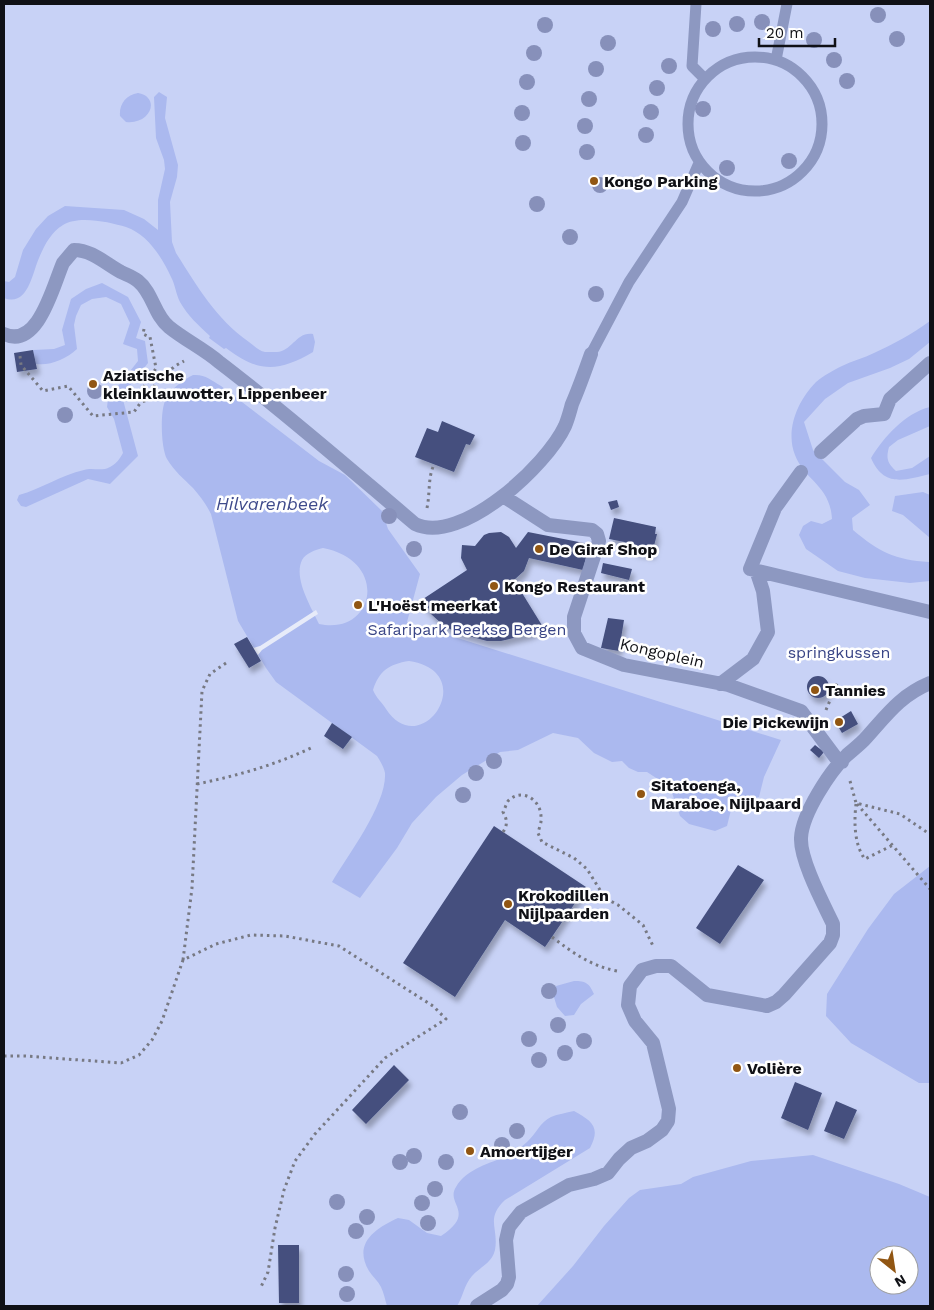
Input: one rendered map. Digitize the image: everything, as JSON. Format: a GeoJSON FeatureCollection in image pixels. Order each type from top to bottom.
{"type":"FeatureCollection","features":[{"type":"Feature","properties":{"kind":"street"},"geometry":{"type":"LineString","coordinates":[[4,334],[13,338],[22,336],[40,321],[63,263],[74,250],[81,250],[136,279],[143,285],[156,311],[168,326],[211,356],[326,448],[415,524],[423,528],[460,522],[482,510],[518,484],[540,462],[565,426],[591,354]]}},
{"type":"Feature","properties":{"kind":"street"},"geometry":{"type":"LineString","coordinates":[[821,452],[857,419],[864,416],[884,414],[890,399],[930,363]]}},
{"type":"Feature","properties":{"kind":"street"},"geometry":{"type":"LineString","coordinates":[[801,472],[775,508],[750,569],[930,612]]}},
{"type":"Feature","properties":{"kind":"street","name":"Kongoplein"},"geometry":{"type":"LineString","coordinates":[[503,496],[548,525],[592,530],[597,534],[598,542],[574,617],[574,633],[582,648],[624,665],[720,684],[801,711],[836,758],[842,762]]}},
{"type":"Feature","properties":{"kind":"street","name":"Kongoplein"},"geometry":{"type":"LineString","coordinates":[[720,684],[753,659],[768,632],[763,591],[756,570]]}},
{"type":"Feature","properties":{"kind":"street"},"geometry":{"type":"LineString","coordinates":[[477,1306],[502,1290],[507,1284],[509,1277],[506,1240],[509,1227],[521,1212],[569,1185],[594,1179],[608,1173],[631,1148],[648,1141],[662,1130],[668,1121],[669,1109],[653,1043],[635,1021],[628,1005],[630,986],[642,970],[656,966],[671,966],[707,995],[767,1006],[776,1002],[784,995],[830,943],[833,935],[833,924],[804,858],[801,838],[809,811],[829,776],[858,747],[885,715],[900,700],[916,689],[930,683]]}},
{"type":"Feature","properties":{"kind":"lane"},"geometry":{"type":"LineString","coordinates":[[696,4],[692,66],[704,79]]}},
{"type":"Feature","properties":{"kind":"lane"},"geometry":{"type":"LineString","coordinates":[[776,60],[787,4]]}},
{"type":"Feature","properties":{"kind":"lane"},"geometry":{"type":"LineString","coordinates":[[754,56],[768,57],[796,70],[806,79],[815,92],[820,106],[821,137],[809,165],[798,176],[771,190],[755,192],[740,190],[726,185],[713,177],[700,163],[694,153],[689,139],[687,123],[689,108],[694,94],[704,79],[725,63],[739,58],[754,56]]}},
{"type":"Feature","properties":{"kind":"lane"},"geometry":{"type":"LineString","coordinates":[[591,354],[629,282],[682,202],[700,163]]}},
{"type":"Feature","properties":{"kind":"path"},"geometry":{"type":"LineString","coordinates":[[141,402],[139,399],[142,390],[156,368],[150,337],[143,334],[145,322]]}},
{"type":"Feature","properties":{"kind":"path"},"geometry":{"type":"LineString","coordinates":[[20,352],[21,365],[43,391],[68,386],[93,416],[134,412],[141,402],[150,398],[155,384],[175,366],[195,356],[211,356]]}},
{"type":"Feature","properties":{"kind":"path"},"geometry":{"type":"LineString","coordinates":[[423,528],[430,494],[430,475],[433,466]]}},
{"type":"Feature","properties":{"kind":"path"},"geometry":{"type":"LineString","coordinates":[[4,1056],[120,1063],[139,1054],[152,1040],[162,1021],[182,960],[192,888],[202,691],[210,674],[226,664]]}},
{"type":"Feature","properties":{"kind":"path"},"geometry":{"type":"LineString","coordinates":[[816,731],[838,681]]}},
{"type":"Feature","properties":{"kind":"path"},"geometry":{"type":"LineString","coordinates":[[198,784],[288,759],[310,748]]}},
{"type":"Feature","properties":{"kind":"path"},"geometry":{"type":"LineString","coordinates":[[842,762],[848,773],[856,803],[854,823],[861,854],[865,859],[893,845]]}},
{"type":"Feature","properties":{"kind":"path"},"geometry":{"type":"LineString","coordinates":[[503,832],[507,819],[503,812],[508,802],[516,796],[534,799],[542,818],[538,833],[542,842],[574,858],[587,869],[605,898],[618,905],[644,925],[654,944],[656,966]]}},
{"type":"Feature","properties":{"kind":"path"},"geometry":{"type":"LineString","coordinates":[[856,803],[900,814],[928,833],[930,832]]}},
{"type":"Feature","properties":{"kind":"path"},"geometry":{"type":"LineString","coordinates":[[856,803],[930,889]]}},
{"type":"Feature","properties":{"kind":"path"},"geometry":{"type":"LineString","coordinates":[[182,960],[216,944],[250,935],[285,936],[339,946],[433,1006],[446,1019],[385,1058],[321,1128],[295,1161],[284,1190],[275,1228],[268,1272],[260,1289]]}},
{"type":"Feature","properties":{"kind":"path"},"geometry":{"type":"LineString","coordinates":[[552,937],[576,956],[602,968],[617,971],[642,970]]}},
{"type":"Feature","properties":{"kind":"green space","name":"Safaripark Beekse Bergen"},"geometry":{"type":"Polygon","coordinates":[[[4,4],[930,4],[930,1306],[4,1306],[4,4]]]}},
{"type":"Feature","properties":{"kind":"water"},"geometry":{"type":"Polygon","coordinates":[[[159,92],[167,97],[165,118],[178,165],[177,177],[170,202],[172,242],[176,253],[217,312],[237,333],[256,348],[265,352],[282,351],[303,335],[313,334],[315,342],[313,352],[301,359],[279,366],[259,366],[248,362],[226,348],[224,349],[209,338],[210,336],[186,312],[163,262],[153,247],[134,230],[112,223],[77,220],[63,225],[51,235],[24,294],[12,300],[4,298],[4,281],[9,282],[15,277],[23,250],[36,229],[48,216],[65,206],[124,210],[144,219],[158,230],[158,200],[165,169],[164,160],[156,138],[154,97],[159,92]]]}},
{"type":"Feature","properties":{"kind":"water"},"geometry":{"type":"Polygon","coordinates":[[[138,93],[149,100],[150,110],[142,119],[135,122],[126,122],[120,116],[122,104],[127,98],[138,93]]]}},
{"type":"Feature","properties":{"kind":"water"},"geometry":{"type":"Polygon","coordinates":[[[102,283],[128,297],[141,322],[136,338],[145,341],[148,363],[122,396],[138,456],[110,484],[88,479],[26,507],[21,506],[17,500],[19,495],[76,472],[112,466],[123,453],[114,419],[107,407],[108,399],[138,361],[137,349],[123,344],[130,323],[121,304],[106,297],[92,299],[81,305],[74,325],[77,349],[63,359],[47,364],[36,364],[33,350],[54,349],[65,345],[62,330],[71,299],[86,289],[102,283]]]}},
{"type":"Feature","properties":{"kind":"water"},"geometry":{"type":"Polygon","coordinates":[[[930,321],[930,342],[909,359],[848,383],[825,399],[804,422],[813,450],[845,482],[859,490],[870,505],[852,518],[853,530],[888,554],[917,561],[929,562],[930,560],[930,581],[910,583],[865,578],[838,571],[806,549],[799,535],[803,526],[811,521],[822,524],[832,519],[827,498],[799,464],[795,455],[792,436],[795,416],[804,397],[816,382],[842,366],[896,342],[930,321]]]}},
{"type":"Feature","properties":{"kind":"water","name":"Hilvarenbeek"},"geometry":{"type":"Polygon","coordinates":[[[193,375],[201,375],[221,386],[319,461],[345,475],[382,511],[388,529],[420,574],[407,622],[781,740],[764,777],[759,797],[733,802],[727,826],[715,831],[689,824],[680,816],[670,787],[647,772],[638,772],[629,768],[622,761],[612,762],[594,753],[578,738],[553,733],[518,750],[500,752],[462,775],[436,797],[412,823],[397,848],[360,898],[332,882],[373,814],[380,799],[385,773],[377,756],[276,682],[238,621],[211,514],[198,494],[167,459],[163,447],[162,422],[165,401],[173,389],[193,375]],[[323,548],[306,555],[302,560],[300,576],[304,593],[319,624],[338,625],[353,619],[363,609],[367,595],[366,581],[359,567],[344,555],[323,548]],[[409,661],[390,666],[378,678],[373,690],[386,709],[400,723],[415,726],[428,720],[438,709],[443,695],[441,681],[430,668],[409,661]]]}},
{"type":"Feature","properties":{"kind":"water"},"geometry":{"type":"Polygon","coordinates":[[[930,407],[930,426],[898,440],[889,447],[888,457],[889,463],[896,471],[912,468],[930,456],[930,474],[896,479],[882,474],[876,468],[871,458],[876,450],[904,420],[930,407]]]}},
{"type":"Feature","properties":{"kind":"water"},"geometry":{"type":"Polygon","coordinates":[[[923,492],[930,495],[930,538],[903,515],[892,511],[895,496],[923,492]]]}},
{"type":"Feature","properties":{"kind":"water"},"geometry":{"type":"Polygon","coordinates":[[[930,866],[930,1083],[919,1083],[851,1043],[826,1016],[827,994],[868,929],[894,894],[930,866]]]}},
{"type":"Feature","properties":{"kind":"water"},"geometry":{"type":"Polygon","coordinates":[[[574,981],[587,983],[594,994],[581,1004],[574,1015],[565,1016],[557,1007],[553,994],[556,986],[574,981]]]}},
{"type":"Feature","properties":{"kind":"water"},"geometry":{"type":"Polygon","coordinates":[[[574,1111],[593,1125],[595,1135],[590,1148],[505,1200],[499,1207],[494,1218],[495,1250],[489,1262],[469,1280],[457,1306],[387,1306],[381,1287],[369,1271],[365,1261],[363,1253],[368,1238],[381,1227],[398,1218],[409,1220],[427,1233],[441,1236],[452,1228],[457,1221],[459,1214],[454,1193],[456,1187],[466,1175],[518,1149],[530,1139],[547,1119],[574,1111]]]}},
{"type":"Feature","properties":{"kind":"water"},"geometry":{"type":"Polygon","coordinates":[[[813,1155],[899,1184],[930,1197],[930,1306],[537,1306],[629,1198],[640,1190],[681,1184],[693,1177],[751,1161],[813,1155]]]}},
{"type":"Feature","properties":{"kind":"pier"},"geometry":{"type":"Polygon","coordinates":[[[316,610],[318,614],[262,650],[258,655],[253,648],[260,646],[316,610]]]}},
{"type":"Feature","properties":{"kind":"building"},"geometry":{"type":"Polygon","coordinates":[[[33,350],[37,369],[17,372],[14,353],[33,350]]]}},
{"type":"Feature","properties":{"kind":"building"},"geometry":{"type":"Polygon","coordinates":[[[442,421],[475,435],[470,445],[466,444],[454,472],[415,457],[427,428],[438,432],[442,421]]]}},
{"type":"Feature","properties":{"kind":"building"},"geometry":{"type":"Polygon","coordinates":[[[617,500],[619,507],[611,510],[608,502],[617,500]]]}},
{"type":"Feature","properties":{"kind":"building"},"geometry":{"type":"Polygon","coordinates":[[[614,518],[656,527],[655,534],[657,534],[652,554],[633,551],[635,544],[609,539],[614,518]]]}},
{"type":"Feature","properties":{"kind":"building"},"geometry":{"type":"Polygon","coordinates":[[[501,532],[509,537],[516,548],[528,532],[589,544],[583,570],[529,558],[524,571],[514,580],[543,627],[530,634],[501,641],[487,641],[457,633],[443,625],[420,601],[467,570],[461,558],[462,545],[475,546],[484,535],[501,532]]]}},
{"type":"Feature","properties":{"kind":"building"},"geometry":{"type":"Polygon","coordinates":[[[603,563],[632,569],[629,580],[601,573],[603,563]]]}},
{"type":"Feature","properties":{"kind":"building"},"geometry":{"type":"Polygon","coordinates":[[[608,618],[624,620],[619,651],[601,648],[608,618]]]}},
{"type":"Feature","properties":{"kind":"building"},"geometry":{"type":"Polygon","coordinates":[[[247,637],[261,661],[249,668],[234,644],[247,637]]]}},
{"type":"Feature","properties":{"kind":"building"},"geometry":{"type":"Polygon","coordinates":[[[818,676],[826,679],[829,687],[826,695],[818,698],[810,695],[807,687],[810,679],[818,676]]]}},
{"type":"Feature","properties":{"kind":"building"},"geometry":{"type":"Polygon","coordinates":[[[851,711],[858,724],[842,733],[835,721],[851,711]]]}},
{"type":"Feature","properties":{"kind":"building"},"geometry":{"type":"Polygon","coordinates":[[[332,723],[352,737],[343,749],[324,736],[332,723]]]}},
{"type":"Feature","properties":{"kind":"building"},"geometry":{"type":"Polygon","coordinates":[[[815,745],[824,752],[819,758],[810,750],[815,745]]]}},
{"type":"Feature","properties":{"kind":"building","name":"Krokodillen Nijlpaarden"},"geometry":{"type":"Polygon","coordinates":[[[494,826],[586,887],[545,947],[505,920],[455,997],[403,963],[494,826]]]}},
{"type":"Feature","properties":{"kind":"building"},"geometry":{"type":"Polygon","coordinates":[[[738,865],[764,880],[720,944],[696,928],[738,865]]]}},
{"type":"Feature","properties":{"kind":"building"},"geometry":{"type":"Polygon","coordinates":[[[394,1065],[409,1080],[366,1124],[352,1110],[394,1065]]]}},
{"type":"Feature","properties":{"kind":"building"},"geometry":{"type":"Polygon","coordinates":[[[795,1082],[822,1093],[808,1130],[781,1118],[795,1082]]]}},
{"type":"Feature","properties":{"kind":"building"},"geometry":{"type":"Polygon","coordinates":[[[836,1101],[857,1110],[844,1139],[824,1131],[836,1101]]]}},
{"type":"Feature","properties":{"kind":"building"},"geometry":{"type":"Polygon","coordinates":[[[278,1245],[299,1245],[299,1303],[279,1303],[278,1245]]]}},
{"type":"Feature","properties":{"kind":"place","name":"Kongo Parking"},"geometry":{"type":"Point","coordinates":[594,181]}},
{"type":"Feature","properties":{"kind":"place","name":"Aziatische kleinklauwotter, Lippenbeer"},"geometry":{"type":"Point","coordinates":[93,384]}},
{"type":"Feature","properties":{"kind":"place","name":"De Giraf Shop"},"geometry":{"type":"Point","coordinates":[539,549]}},
{"type":"Feature","properties":{"kind":"place","name":"Kongo Restaurant"},"geometry":{"type":"Point","coordinates":[494,586]}},
{"type":"Feature","properties":{"kind":"place","name":"L'Hoëst meerkat"},"geometry":{"type":"Point","coordinates":[358,605]}},
{"type":"Feature","properties":{"kind":"place","name":"Tannies"},"geometry":{"type":"Point","coordinates":[815,690]}},
{"type":"Feature","properties":{"kind":"place","name":"Die Pickewijn"},"geometry":{"type":"Point","coordinates":[839,722]}},
{"type":"Feature","properties":{"kind":"place","name":"Sitatoenga, Maraboe, Nijlpaard"},"geometry":{"type":"Point","coordinates":[641,794]}},
{"type":"Feature","properties":{"kind":"place","name":"Krokodillen Nijlpaarden"},"geometry":{"type":"Point","coordinates":[508,904]}},
{"type":"Feature","properties":{"kind":"place","name":"Volière"},"geometry":{"type":"Point","coordinates":[737,1068]}},
{"type":"Feature","properties":{"kind":"place","name":"Amoertijger"},"geometry":{"type":"Point","coordinates":[470,1151]}},
{"type":"Feature","properties":{"kind":"park label","name":"springkussen"},"geometry":{"type":"Point","coordinates":[839,652]}}]}
